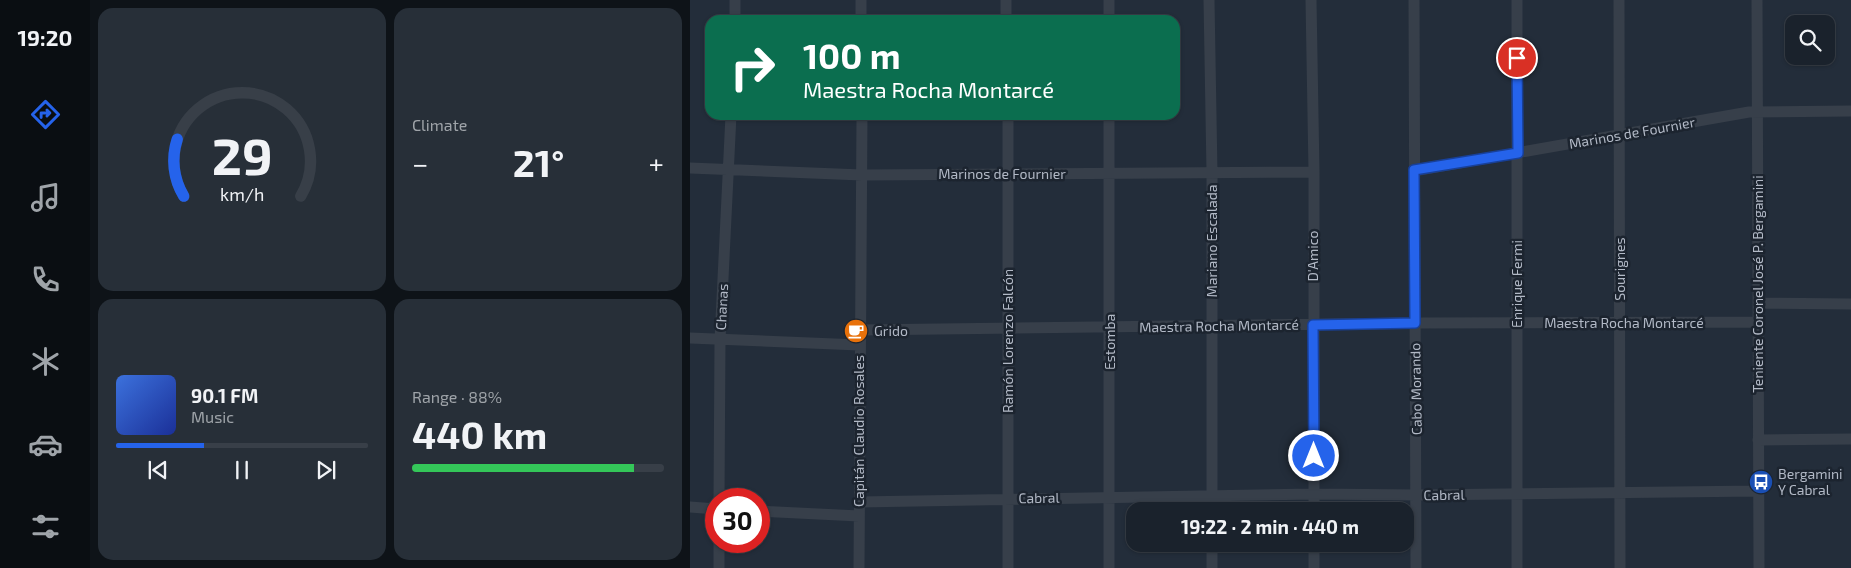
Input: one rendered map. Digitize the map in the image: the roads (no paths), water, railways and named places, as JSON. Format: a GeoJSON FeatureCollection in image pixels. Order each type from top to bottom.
{"type":"FeatureCollection","features":[{"type":"Feature","properties":{"kind":"street"},"geometry":{"type":"LineString","coordinates":[[735,15],[736,0]]}},
{"type":"Feature","properties":{"kind":"street"},"geometry":{"type":"LineString","coordinates":[[861,0],[861,15]]}},
{"type":"Feature","properties":{"kind":"street"},"geometry":{"type":"LineString","coordinates":[[1006,0],[1006,15]]}},
{"type":"Feature","properties":{"kind":"street"},"geometry":{"type":"LineString","coordinates":[[1109,0],[1109,15]]}},
{"type":"Feature","properties":{"kind":"street","name":"Mariano Escalada"},"geometry":{"type":"LineString","coordinates":[[1209,0],[1212,172],[1212,502]]}},
{"type":"Feature","properties":{"kind":"street","name":"D'Amico"},"geometry":{"type":"LineString","coordinates":[[1311,0],[1314,172],[1314,502]]}},
{"type":"Feature","properties":{"kind":"street","name":"Cabo Morando"},"geometry":{"type":"LineString","coordinates":[[1414,0],[1416,568]]}},
{"type":"Feature","properties":{"kind":"street","name":"Enrique Fermi"},"geometry":{"type":"LineString","coordinates":[[1517,0],[1517,568]]}},
{"type":"Feature","properties":{"kind":"street","name":"Sourignes"},"geometry":{"type":"LineString","coordinates":[[1619,0],[1620,568]]}},
{"type":"Feature","properties":{"kind":"street","name":"Teniente Coronel José P. Bergamini"},"geometry":{"type":"LineString","coordinates":[[1757,0],[1759,568]]}},
{"type":"Feature","properties":{"kind":"street","name":"Marinos de Fournier"},"geometry":{"type":"LineString","coordinates":[[1414,170],[1757,111],[1851,111]]}},
{"type":"Feature","properties":{"kind":"street","name":"Chanas"},"geometry":{"type":"LineString","coordinates":[[719,488],[720,340],[731,120]]}},
{"type":"Feature","properties":{"kind":"street","name":"Capitán Claudio Rosales"},"geometry":{"type":"LineString","coordinates":[[859,568],[862,120]]}},
{"type":"Feature","properties":{"kind":"street","name":"Ramón Lorenzo Falcón"},"geometry":{"type":"LineString","coordinates":[[1008,120],[1008,568]]}},
{"type":"Feature","properties":{"kind":"street","name":"Estomba"},"geometry":{"type":"LineString","coordinates":[[1109,120],[1109,568]]}},
{"type":"Feature","properties":{"kind":"street","name":"Marinos de Fournier"},"geometry":{"type":"LineString","coordinates":[[690,168],[862,175],[1314,172]]}},
{"type":"Feature","properties":{"kind":"street"},"geometry":{"type":"LineString","coordinates":[[1758,303],[1851,304]]}},
{"type":"Feature","properties":{"kind":"street","name":"Maestra Rocha Montarcé"},"geometry":{"type":"LineString","coordinates":[[860,330],[1415,323],[1758,322]]}},
{"type":"Feature","properties":{"kind":"street"},"geometry":{"type":"LineString","coordinates":[[690,338],[859,345]]}},
{"type":"Feature","properties":{"kind":"street"},"geometry":{"type":"LineString","coordinates":[[1758,440],[1851,439]]}},
{"type":"Feature","properties":{"kind":"street","name":"Cabral"},"geometry":{"type":"LineString","coordinates":[[859,502],[1314,494],[1417,495],[1758,490]]}},
{"type":"Feature","properties":{"kind":"street"},"geometry":{"type":"LineString","coordinates":[[690,507],[705,508]]}},
{"type":"Feature","properties":{"kind":"street"},"geometry":{"type":"LineString","coordinates":[[770,512],[859,516]]}},
{"type":"Feature","properties":{"kind":"street"},"geometry":{"type":"LineString","coordinates":[[1212,552],[1212,568]]}},
{"type":"Feature","properties":{"kind":"street"},"geometry":{"type":"LineString","coordinates":[[1314,552],[1314,568]]}},
{"type":"Feature","properties":{"kind":"street"},"geometry":{"type":"LineString","coordinates":[[718,568],[719,553]]}},
{"type":"Feature","properties":{"kind":"place","name":"Grido"},"geometry":{"type":"Point","coordinates":[856,331]}},
{"type":"Feature","properties":{"kind":"place","name":"Bergamini Y Cabral"},"geometry":{"type":"Point","coordinates":[1761,482]}}]}
